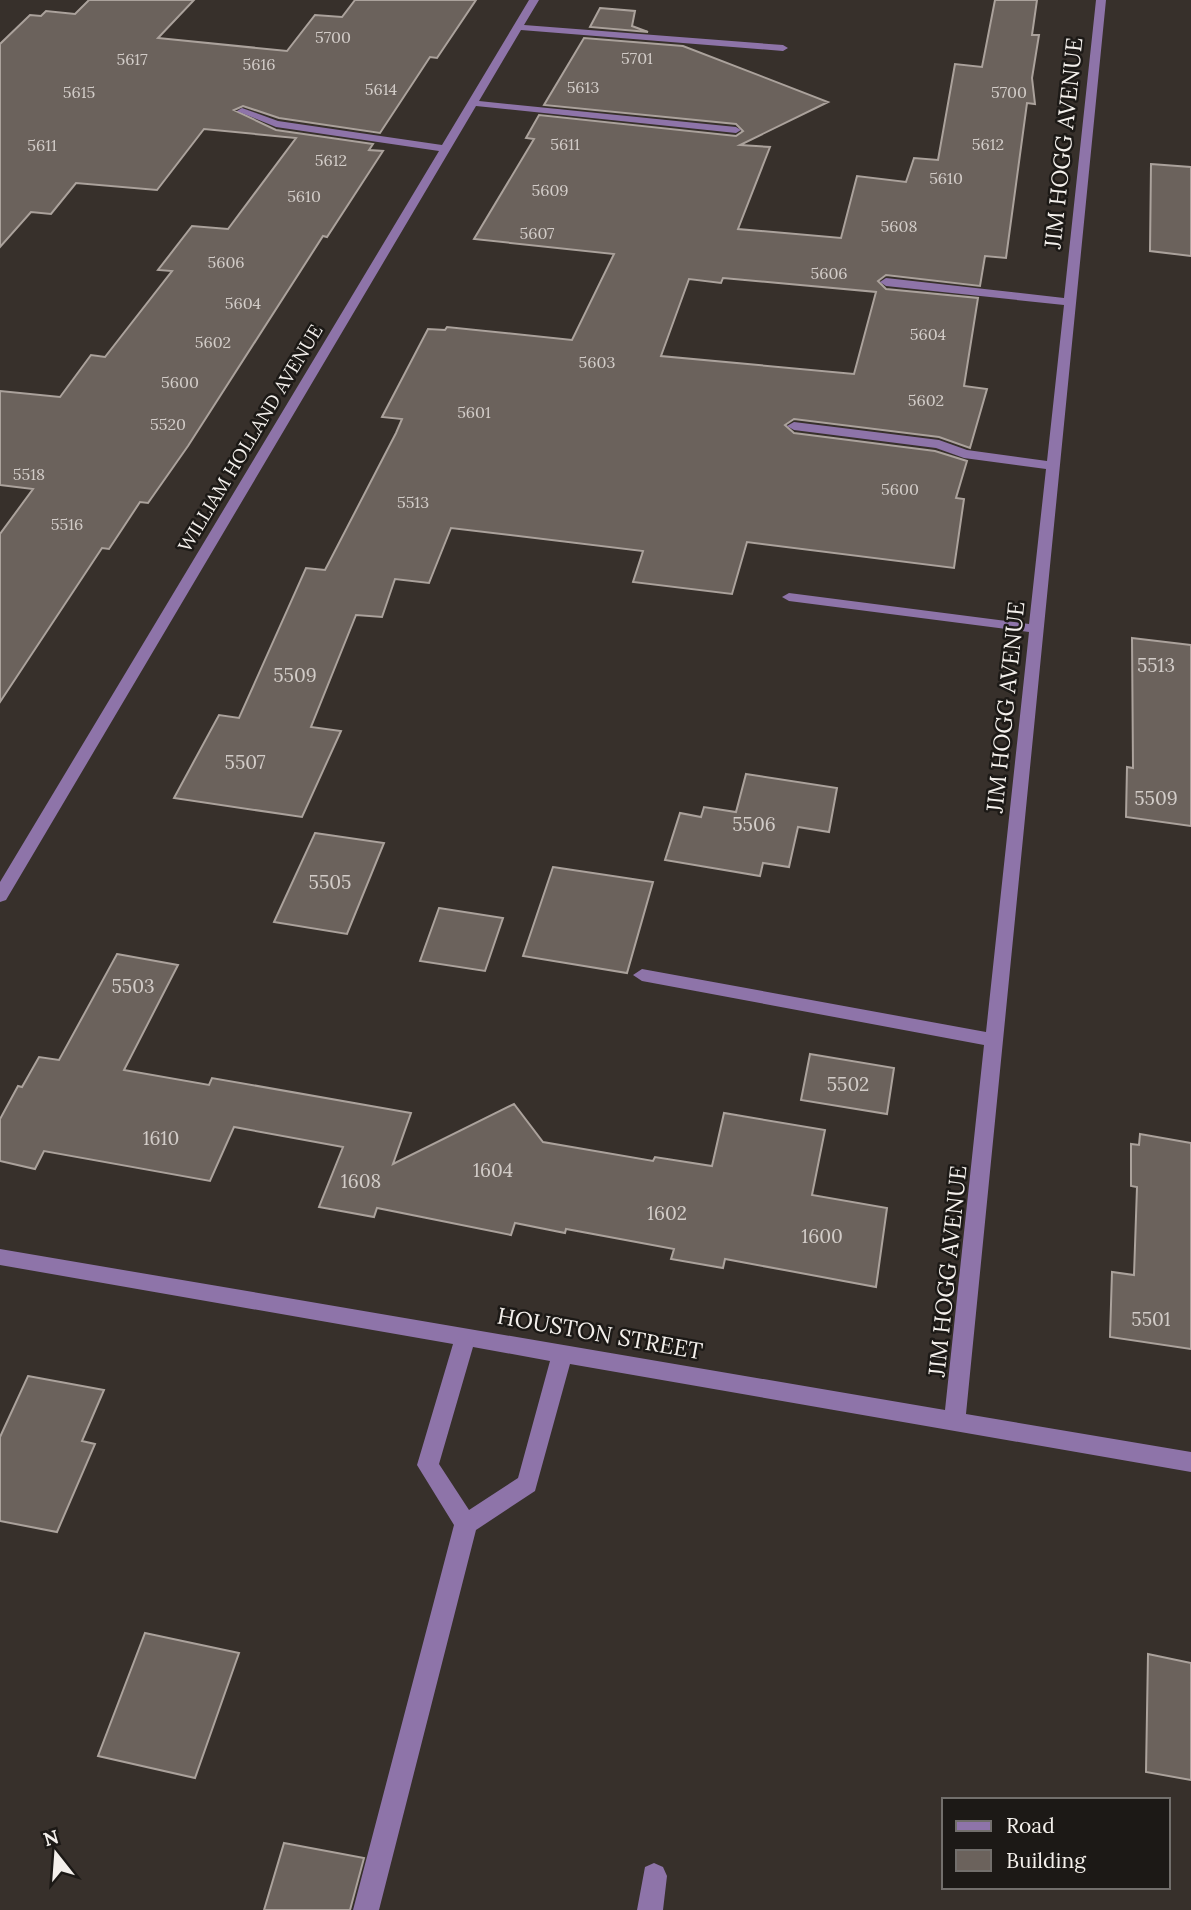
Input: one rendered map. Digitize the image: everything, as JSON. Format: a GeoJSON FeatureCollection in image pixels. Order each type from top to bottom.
{"type":"FeatureCollection","features":[{"type":"Feature","properties":{"kind":"street","name":"WILLIAM HOLLAND AVENUE"},"geometry":{"type":"LineString","coordinates":[[0,896],[534,0]]}},
{"type":"Feature","properties":{"kind":"street","name":"JIM HOGG AVENUE"},"geometry":{"type":"LineString","coordinates":[[955,1419],[1101,0]]}},
{"type":"Feature","properties":{"kind":"street"},"geometry":{"type":"LineString","coordinates":[[517,27],[783,48]]}},
{"type":"Feature","properties":{"kind":"street"},"geometry":{"type":"LineString","coordinates":[[472,103],[736,130]]}},
{"type":"Feature","properties":{"kind":"street"},"geometry":{"type":"LineString","coordinates":[[242,111],[287,126],[445,149]]}},
{"type":"Feature","properties":{"kind":"street"},"geometry":{"type":"LineString","coordinates":[[886,282],[1070,302]]}},
{"type":"Feature","properties":{"kind":"street"},"geometry":{"type":"LineString","coordinates":[[794,426],[939,444],[964,454],[1053,466]]}},
{"type":"Feature","properties":{"kind":"street"},"geometry":{"type":"LineString","coordinates":[[789,597],[1036,629]]}},
{"type":"Feature","properties":{"kind":"street"},"geometry":{"type":"LineString","coordinates":[[642,975],[784,1004],[994,1040]]}},
{"type":"Feature","properties":{"kind":"street","name":"HOUSTON STREET"},"geometry":{"type":"LineString","coordinates":[[0,1257],[955,1419],[1191,1462]]}},
{"type":"Feature","properties":{"kind":"street"},"geometry":{"type":"LineString","coordinates":[[466,1336],[428,1465],[466,1524]]}},
{"type":"Feature","properties":{"kind":"street"},"geometry":{"type":"LineString","coordinates":[[366,1910],[466,1524],[527,1484],[562,1353]]}},
{"type":"Feature","properties":{"kind":"street"},"geometry":{"type":"LineString","coordinates":[[650,1910],[654,1876]]}},
{"type":"Feature","properties":{"kind":"building"},"geometry":{"type":"Polygon","coordinates":[[[89,0],[194,0],[158,38],[287,51],[315,15],[342,17],[355,0],[476,0],[437,58],[430,57],[380,133],[279,118],[243,106],[234,110],[276,130],[373,144],[369,150],[383,151],[327,237],[323,236],[188,446],[148,503],[140,502],[109,549],[102,548],[0,702],[0,534],[33,489],[0,485],[0,391],[60,397],[91,355],[105,357],[172,271],[158,270],[192,226],[228,229],[296,138],[204,129],[157,190],[76,183],[51,214],[31,212],[0,247],[0,44],[30,15],[41,16],[46,11],[75,14],[89,0]]]}},
{"type":"Feature","properties":{"kind":"building"},"geometry":{"type":"Polygon","coordinates":[[[995,0],[1037,0],[1032,35],[1039,35],[1032,78],[1035,104],[1027,103],[1006,258],[985,256],[980,286],[886,275],[878,281],[886,289],[978,298],[964,386],[987,389],[970,448],[939,437],[794,419],[785,425],[794,433],[935,451],[967,461],[956,498],[964,499],[954,568],[747,542],[732,594],[633,582],[643,551],[451,528],[429,583],[395,579],[382,617],[356,615],[311,727],[341,731],[302,817],[174,798],[219,715],[239,718],[306,568],[325,570],[402,419],[382,417],[428,329],[445,330],[447,327],[572,340],[614,254],[474,239],[534,139],[526,138],[539,115],[736,136],[743,131],[736,124],[544,105],[584,38],[683,46],[828,102],[740,145],[770,147],[738,229],[841,238],[857,176],[906,182],[914,158],[938,160],[955,64],[982,67],[995,0]],[[723,278],[721,283],[689,279],[661,356],[854,374],[876,292],[723,278]]]}},
{"type":"Feature","properties":{"kind":"building"},"geometry":{"type":"Polygon","coordinates":[[[600,8],[635,11],[632,26],[648,32],[590,27],[600,8]]]}},
{"type":"Feature","properties":{"kind":"building"},"geometry":{"type":"Polygon","coordinates":[[[1151,164],[1191,167],[1191,256],[1150,251],[1151,164]]]}},
{"type":"Feature","properties":{"kind":"building"},"geometry":{"type":"Polygon","coordinates":[[[1132,638],[1191,645],[1191,826],[1126,817],[1127,767],[1133,768],[1132,638]]]}},
{"type":"Feature","properties":{"kind":"building"},"geometry":{"type":"Polygon","coordinates":[[[746,774],[837,788],[829,832],[798,827],[789,867],[763,863],[760,876],[665,860],[680,813],[701,817],[704,807],[736,812],[746,774]]]}},
{"type":"Feature","properties":{"kind":"building"},"geometry":{"type":"Polygon","coordinates":[[[315,833],[384,843],[347,934],[274,922],[315,833]]]}},
{"type":"Feature","properties":{"kind":"building"},"geometry":{"type":"Polygon","coordinates":[[[553,867],[653,882],[627,973],[523,956],[553,867]]]}},
{"type":"Feature","properties":{"kind":"building"},"geometry":{"type":"Polygon","coordinates":[[[439,908],[503,918],[485,971],[420,961],[439,908]]]}},
{"type":"Feature","properties":{"kind":"building"},"geometry":{"type":"Polygon","coordinates":[[[117,954],[178,965],[124,1070],[209,1085],[212,1078],[411,1113],[393,1164],[514,1104],[543,1142],[653,1161],[655,1157],[712,1166],[724,1113],[825,1130],[812,1195],[887,1208],[876,1287],[725,1259],[723,1268],[671,1259],[674,1249],[566,1229],[565,1233],[515,1223],[511,1235],[377,1208],[374,1217],[319,1207],[343,1147],[234,1127],[210,1181],[44,1151],[35,1169],[0,1161],[0,1119],[18,1086],[22,1087],[39,1057],[59,1060],[117,954]]]}},
{"type":"Feature","properties":{"kind":"building"},"geometry":{"type":"Polygon","coordinates":[[[810,1054],[894,1068],[887,1114],[801,1100],[810,1054]]]}},
{"type":"Feature","properties":{"kind":"building"},"geometry":{"type":"Polygon","coordinates":[[[1140,1134],[1191,1143],[1191,1349],[1110,1337],[1112,1272],[1134,1275],[1137,1187],[1131,1186],[1131,1144],[1139,1145],[1140,1134]]]}},
{"type":"Feature","properties":{"kind":"building"},"geometry":{"type":"Polygon","coordinates":[[[28,1376],[104,1390],[82,1441],[95,1444],[57,1532],[0,1521],[0,1437],[28,1376]]]}},
{"type":"Feature","properties":{"kind":"building"},"geometry":{"type":"Polygon","coordinates":[[[145,1633],[239,1653],[195,1778],[98,1756],[145,1633]]]}},
{"type":"Feature","properties":{"kind":"building"},"geometry":{"type":"Polygon","coordinates":[[[1148,1654],[1191,1663],[1191,1780],[1146,1772],[1148,1654]]]}},
{"type":"Feature","properties":{"kind":"building"},"geometry":{"type":"Polygon","coordinates":[[[284,1843],[364,1858],[350,1910],[264,1910],[284,1843]]]}}]}
